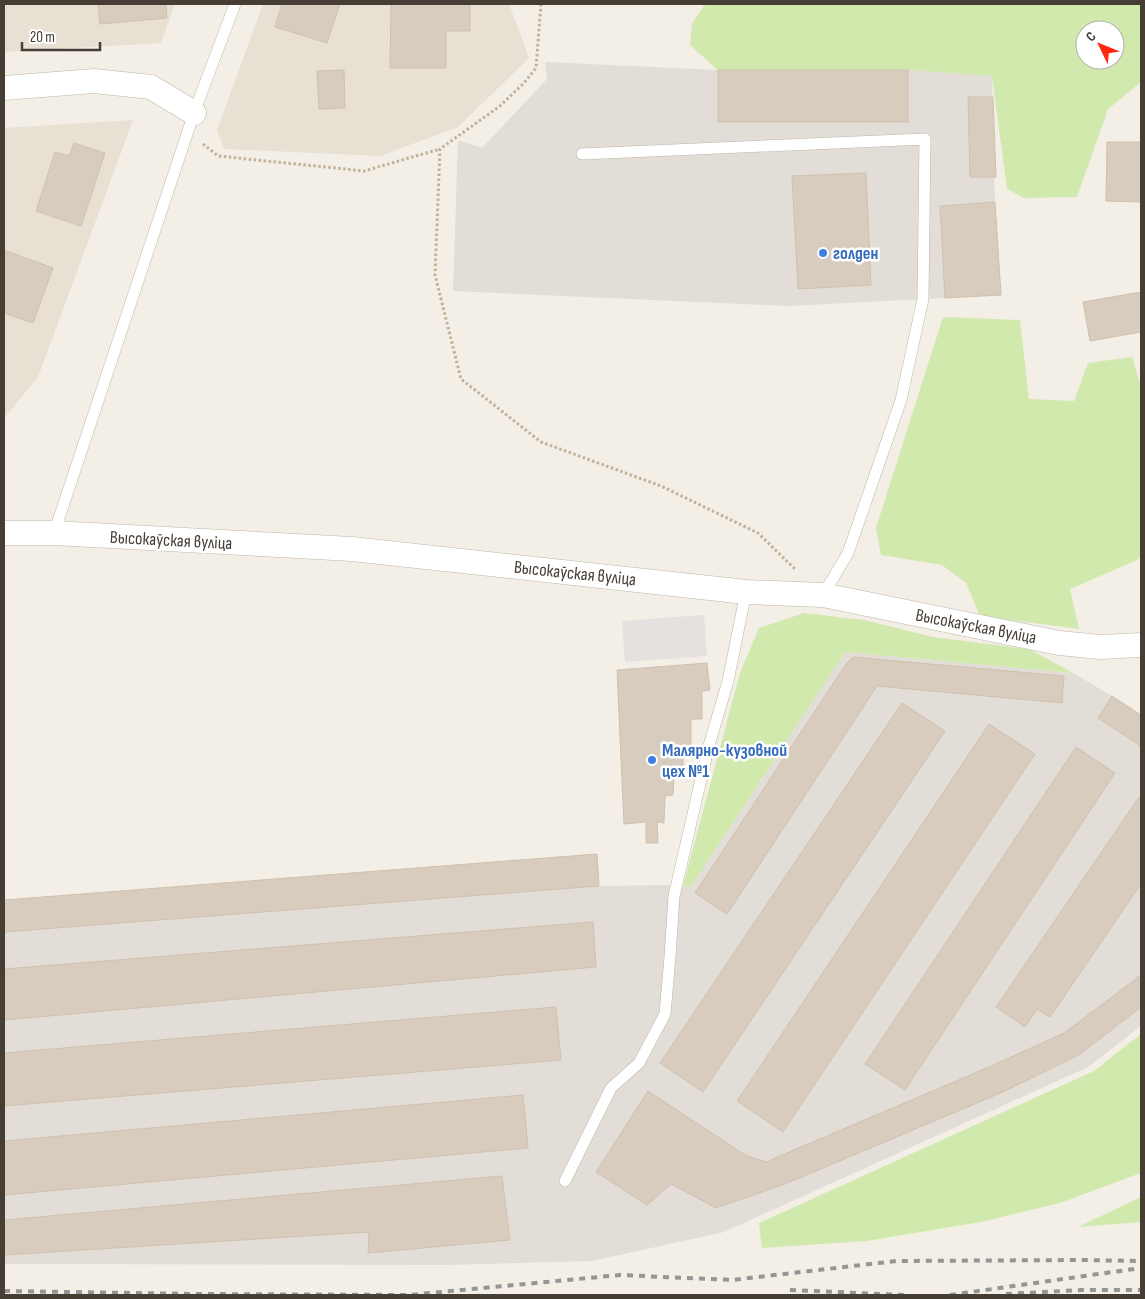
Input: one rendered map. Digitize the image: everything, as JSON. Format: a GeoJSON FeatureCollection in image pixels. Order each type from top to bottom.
{"type":"FeatureCollection","features":[{"type":"Feature","properties":{"kind":"street"},"geometry":{"type":"LineString","coordinates":[[4,88],[94,81],[151,87],[194,113]]}},
{"type":"Feature","properties":{"kind":"street","name":"Высокаўская вуліца"},"geometry":{"type":"LineString","coordinates":[[4,534],[54,534],[352,549],[746,592],[823,595],[1060,643],[1100,647],[1141,645]]}},
{"type":"Feature","properties":{"kind":"lane"},"geometry":{"type":"LineString","coordinates":[[54,534],[194,113],[235,4]]}},
{"type":"Feature","properties":{"kind":"lane"},"geometry":{"type":"LineString","coordinates":[[582,154],[925,139],[923,299],[901,400],[848,553],[823,595]]}},
{"type":"Feature","properties":{"kind":"lane"},"geometry":{"type":"LineString","coordinates":[[565,1181],[611,1088],[639,1063],[665,1014],[674,896],[708,749],[728,681],[746,592]]}},
{"type":"Feature","properties":{"kind":"path"},"geometry":{"type":"LineString","coordinates":[[194,113],[199,141],[218,156],[364,171],[440,149],[500,106],[524,83],[536,68],[541,4]]}},
{"type":"Feature","properties":{"kind":"path"},"geometry":{"type":"LineString","coordinates":[[440,149],[435,275],[461,379],[541,442],[661,486],[758,533],[823,595]]}},
{"type":"Feature","properties":{"kind":"shaded area"},"geometry":{"type":"Polygon","coordinates":[[[4,4],[175,4],[161,43],[4,52],[4,4]]]}},
{"type":"Feature","properties":{"kind":"shaded area"},"geometry":{"type":"Polygon","coordinates":[[[263,4],[509,4],[529,58],[458,127],[380,156],[224,149],[217,130],[263,4]]]}},
{"type":"Feature","properties":{"kind":"shaded area"},"geometry":{"type":"Polygon","coordinates":[[[545,62],[718,70],[908,70],[992,76],[995,202],[1001,295],[788,306],[453,291],[458,140],[482,148],[547,79],[545,62]]]}},
{"type":"Feature","properties":{"kind":"shaded area"},"geometry":{"type":"Polygon","coordinates":[[[133,120],[38,377],[4,418],[4,128],[133,120]]]}},
{"type":"Feature","properties":{"kind":"shaded area"},"geometry":{"type":"Polygon","coordinates":[[[704,615],[707,656],[625,662],[622,621],[704,615]]]}},
{"type":"Feature","properties":{"kind":"shaded area"},"geometry":{"type":"Polygon","coordinates":[[[845,652],[1073,673],[1141,715],[1141,1026],[1088,1067],[724,1232],[592,1261],[448,1265],[4,1264],[4,900],[597,854],[599,886],[665,885],[691,887],[845,652]]]}},
{"type":"Feature","properties":{"kind":"green space"},"geometry":{"type":"Polygon","coordinates":[[[705,4],[1141,4],[1141,82],[1108,109],[1077,197],[1024,198],[1007,189],[992,76],[908,70],[718,70],[690,45],[692,24],[705,4]]]}},
{"type":"Feature","properties":{"kind":"green space"},"geometry":{"type":"Polygon","coordinates":[[[943,317],[1020,320],[1029,399],[1074,401],[1088,363],[1132,357],[1141,387],[1141,556],[1137,560],[1070,589],[1079,629],[980,616],[966,583],[942,565],[881,555],[876,528],[943,317]]]}},
{"type":"Feature","properties":{"kind":"green space"},"geometry":{"type":"Polygon","coordinates":[[[804,613],[864,620],[933,637],[1029,649],[1073,673],[845,652],[691,887],[683,886],[740,673],[759,628],[804,613]]]}},
{"type":"Feature","properties":{"kind":"green space"},"geometry":{"type":"Polygon","coordinates":[[[1141,1034],[1141,1173],[1060,1203],[981,1222],[867,1241],[762,1248],[759,1223],[1094,1071],[1141,1034]]]}},
{"type":"Feature","properties":{"kind":"green space"},"geometry":{"type":"Polygon","coordinates":[[[1141,1197],[1141,1222],[1078,1227],[1141,1197]]]}},
{"type":"Feature","properties":{"kind":"building"},"geometry":{"type":"Polygon","coordinates":[[[98,4],[166,4],[167,18],[100,24],[98,4]]]}},
{"type":"Feature","properties":{"kind":"building"},"geometry":{"type":"Polygon","coordinates":[[[282,4],[340,4],[327,43],[275,27],[282,4]]]}},
{"type":"Feature","properties":{"kind":"building"},"geometry":{"type":"Polygon","coordinates":[[[391,4],[470,4],[470,31],[446,31],[446,68],[390,68],[391,4]]]}},
{"type":"Feature","properties":{"kind":"building"},"geometry":{"type":"Polygon","coordinates":[[[344,70],[345,108],[319,109],[317,71],[344,70]]]}},
{"type":"Feature","properties":{"kind":"building"},"geometry":{"type":"Polygon","coordinates":[[[718,70],[908,70],[908,122],[718,122],[718,70]]]}},
{"type":"Feature","properties":{"kind":"building"},"geometry":{"type":"Polygon","coordinates":[[[968,97],[993,97],[996,177],[970,177],[968,97]]]}},
{"type":"Feature","properties":{"kind":"building"},"geometry":{"type":"Polygon","coordinates":[[[1107,142],[1141,142],[1141,202],[1106,201],[1107,142]]]}},
{"type":"Feature","properties":{"kind":"building"},"geometry":{"type":"Polygon","coordinates":[[[74,143],[105,153],[81,226],[36,211],[55,152],[69,156],[74,143]]]}},
{"type":"Feature","properties":{"kind":"building"},"geometry":{"type":"Polygon","coordinates":[[[866,173],[871,285],[798,289],[792,176],[866,173]]]}},
{"type":"Feature","properties":{"kind":"building"},"geometry":{"type":"Polygon","coordinates":[[[995,202],[1001,295],[945,298],[940,206],[995,202]]]}},
{"type":"Feature","properties":{"kind":"building"},"geometry":{"type":"Polygon","coordinates":[[[4,250],[53,268],[33,323],[4,313],[4,250]]]}},
{"type":"Feature","properties":{"kind":"building"},"geometry":{"type":"Polygon","coordinates":[[[1141,292],[1141,332],[1090,341],[1083,302],[1141,292]]]}},
{"type":"Feature","properties":{"kind":"building"},"geometry":{"type":"Polygon","coordinates":[[[853,657],[1064,676],[1062,703],[877,686],[727,914],[695,893],[846,664],[853,657]]]}},
{"type":"Feature","properties":{"kind":"building","name":"Малярно-кузовной цех №1"},"geometry":{"type":"Polygon","coordinates":[[[707,663],[710,690],[702,691],[702,719],[691,719],[691,746],[682,746],[684,776],[674,775],[673,795],[665,796],[664,823],[657,822],[658,843],[646,843],[646,822],[624,824],[617,670],[707,663]]]}},
{"type":"Feature","properties":{"kind":"building"},"geometry":{"type":"Polygon","coordinates":[[[1112,696],[1141,715],[1141,746],[1098,718],[1112,696]]]}},
{"type":"Feature","properties":{"kind":"building"},"geometry":{"type":"Polygon","coordinates":[[[902,703],[945,731],[703,1092],[660,1063],[902,703]]]}},
{"type":"Feature","properties":{"kind":"building"},"geometry":{"type":"Polygon","coordinates":[[[989,724],[1035,754],[783,1132],[737,1101],[989,724]]]}},
{"type":"Feature","properties":{"kind":"building"},"geometry":{"type":"Polygon","coordinates":[[[1076,747],[1115,773],[905,1090],[865,1064],[1076,747]]]}},
{"type":"Feature","properties":{"kind":"building"},"geometry":{"type":"Polygon","coordinates":[[[1139,797],[1141,799],[1141,884],[1050,1017],[1037,1009],[1025,1027],[996,1007],[1139,797]]]}},
{"type":"Feature","properties":{"kind":"building"},"geometry":{"type":"Polygon","coordinates":[[[597,854],[599,886],[4,932],[4,900],[597,854]]]}},
{"type":"Feature","properties":{"kind":"building"},"geometry":{"type":"Polygon","coordinates":[[[593,922],[596,967],[4,1020],[4,969],[593,922]]]}},
{"type":"Feature","properties":{"kind":"building"},"geometry":{"type":"Polygon","coordinates":[[[1141,975],[1141,1007],[1080,1054],[1003,1092],[785,1184],[716,1208],[671,1184],[647,1205],[596,1172],[648,1091],[745,1155],[766,1162],[1064,1033],[1141,975]]]}},
{"type":"Feature","properties":{"kind":"building"},"geometry":{"type":"Polygon","coordinates":[[[556,1007],[561,1060],[4,1106],[4,1053],[556,1007]]]}},
{"type":"Feature","properties":{"kind":"building"},"geometry":{"type":"Polygon","coordinates":[[[523,1095],[528,1148],[4,1195],[4,1141],[523,1095]]]}},
{"type":"Feature","properties":{"kind":"building"},"geometry":{"type":"Polygon","coordinates":[[[502,1176],[510,1240],[368,1253],[369,1232],[4,1255],[4,1220],[502,1176]]]}},
{"type":"Feature","properties":{"kind":"railway"},"geometry":{"type":"LineString","coordinates":[[4,1291],[409,1295],[620,1275],[732,1280],[896,1261],[1141,1261]]}},
{"type":"Feature","properties":{"kind":"railway"},"geometry":{"type":"LineString","coordinates":[[950,1295],[1141,1268]]}},
{"type":"Feature","properties":{"kind":"railway"},"geometry":{"type":"LineString","coordinates":[[790,1290],[904,1295]]}},
{"type":"Feature","properties":{"kind":"railway"},"geometry":{"type":"LineString","coordinates":[[1006,1294],[1081,1290],[1141,1290]]}},
{"type":"Feature","properties":{"kind":"place","name":"голден"},"geometry":{"type":"Point","coordinates":[823,253]}},
{"type":"Feature","properties":{"kind":"place","name":"Малярно-кузовной цех №1"},"geometry":{"type":"Point","coordinates":[652,760]}}]}
